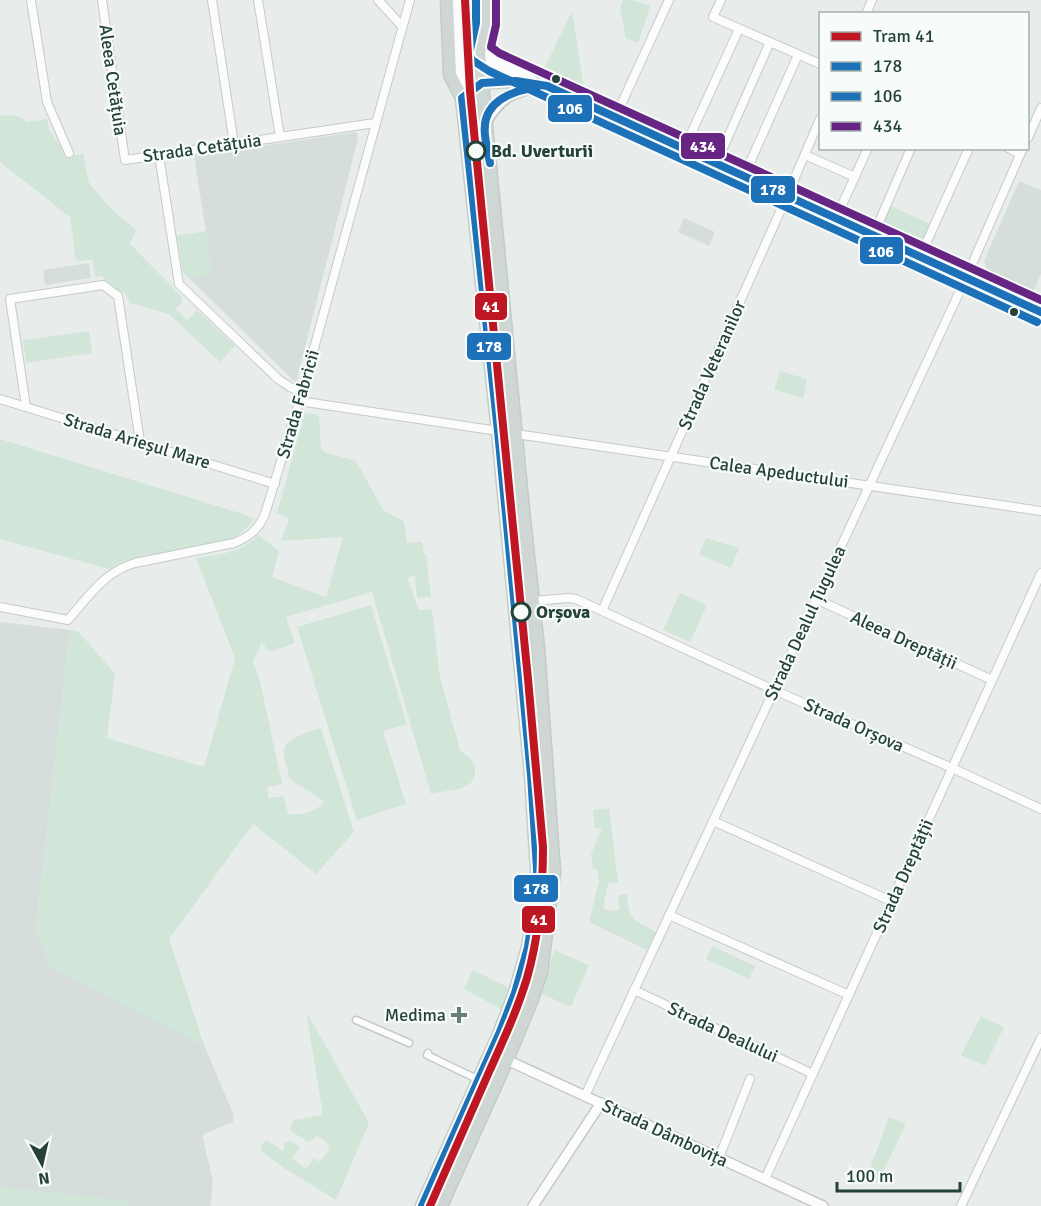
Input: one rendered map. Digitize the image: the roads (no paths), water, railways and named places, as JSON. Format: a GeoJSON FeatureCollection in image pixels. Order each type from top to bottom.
{"type":"FeatureCollection","features":[{"type":"Feature","properties":{"kind":"main road"},"geometry":{"type":"LineString","coordinates":[[447,0],[450,75],[462,98]]}},
{"type":"Feature","properties":{"kind":"main road"},"geometry":{"type":"LineString","coordinates":[[422,1206],[509,1010],[522,970],[533,918],[537,869],[531,775],[498,431],[459,75],[456,0]]}},
{"type":"Feature","properties":{"kind":"main road"},"geometry":{"type":"LineString","coordinates":[[441,1206],[507,1060],[541,972],[554,872],[538,648],[479,52],[476,0]]}},
{"type":"Feature","properties":{"kind":"main road"},"geometry":{"type":"LineString","coordinates":[[479,52],[486,24],[486,0]]}},
{"type":"Feature","properties":{"kind":"main road"},"geometry":{"type":"LineString","coordinates":[[479,52],[494,63],[1041,312]]}},
{"type":"Feature","properties":{"kind":"main road"},"geometry":{"type":"LineString","coordinates":[[462,98],[482,83],[516,81],[547,87]]}},
{"type":"Feature","properties":{"kind":"main road"},"geometry":{"type":"LineString","coordinates":[[486,121],[498,104],[508,96],[522,90],[547,87]]}},
{"type":"Feature","properties":{"kind":"street"},"geometry":{"type":"LineString","coordinates":[[31,0],[47,102],[69,153]]}},
{"type":"Feature","properties":{"kind":"street","name":"Aleea Cetățuia"},"geometry":{"type":"LineString","coordinates":[[102,0],[125,160]]}},
{"type":"Feature","properties":{"kind":"street"},"geometry":{"type":"LineString","coordinates":[[212,0],[234,144]]}},
{"type":"Feature","properties":{"kind":"street","name":"Strada Cetățuia"},"geometry":{"type":"LineString","coordinates":[[258,0],[279,137]]}},
{"type":"Feature","properties":{"kind":"street"},"geometry":{"type":"LineString","coordinates":[[378,0],[402,26]]}},
{"type":"Feature","properties":{"kind":"street","name":"Strada Fabricii"},"geometry":{"type":"LineString","coordinates":[[0,607],[68,620],[99,585],[123,567],[228,545],[248,537],[263,520],[302,392],[410,0]]}},
{"type":"Feature","properties":{"kind":"street"},"geometry":{"type":"LineString","coordinates":[[615,118],[669,0]]}},
{"type":"Feature","properties":{"kind":"street"},"geometry":{"type":"LineString","coordinates":[[721,0],[713,17],[819,64]]}},
{"type":"Feature","properties":{"kind":"street"},"geometry":{"type":"LineString","coordinates":[[684,149],[739,28]]}},
{"type":"Feature","properties":{"kind":"street"},"geometry":{"type":"LineString","coordinates":[[716,164],[770,42]]}},
{"type":"Feature","properties":{"kind":"street"},"geometry":{"type":"LineString","coordinates":[[744,176],[798,55]]}},
{"type":"Feature","properties":{"kind":"street"},"geometry":{"type":"LineString","coordinates":[[1029,136],[1041,108]]}},
{"type":"Feature","properties":{"kind":"street","name":"Strada Veteranilor"},"geometry":{"type":"LineString","coordinates":[[602,611],[819,121]]}},
{"type":"Feature","properties":{"kind":"street","name":"Strada Cetățuia"},"geometry":{"type":"LineString","coordinates":[[125,160],[375,123]]}},
{"type":"Feature","properties":{"kind":"street"},"geometry":{"type":"LineString","coordinates":[[836,218],[867,150]]}},
{"type":"Feature","properties":{"kind":"street"},"geometry":{"type":"LineString","coordinates":[[873,236],[910,150]]}},
{"type":"Feature","properties":{"kind":"street"},"geometry":{"type":"LineString","coordinates":[[920,257],[968,150]]}},
{"type":"Feature","properties":{"kind":"street","name":"Strada Dealul Țugulea"},"geometry":{"type":"LineString","coordinates":[[585,1096],[966,278],[1021,151]]}},
{"type":"Feature","properties":{"kind":"street"},"geometry":{"type":"LineString","coordinates":[[159,155],[180,284],[278,379],[302,392]]}},
{"type":"Feature","properties":{"kind":"street"},"geometry":{"type":"LineString","coordinates":[[805,155],[855,177]]}},
{"type":"Feature","properties":{"kind":"street"},"geometry":{"type":"LineString","coordinates":[[26,407],[10,299],[103,285],[118,296],[140,442]]}},
{"type":"Feature","properties":{"kind":"street","name":"Strada Arieșul Mare"},"geometry":{"type":"LineString","coordinates":[[0,399],[275,484]]}},
{"type":"Feature","properties":{"kind":"street"},"geometry":{"type":"LineString","coordinates":[[299,401],[498,431]]}},
{"type":"Feature","properties":{"kind":"street","name":"Calea Apeductului"},"geometry":{"type":"LineString","coordinates":[[516,434],[1041,511]]}},
{"type":"Feature","properties":{"kind":"street","name":"Strada Dreptății"},"geometry":{"type":"LineString","coordinates":[[765,1179],[1041,573]]}},
{"type":"Feature","properties":{"kind":"street","name":"Strada Orșova"},"geometry":{"type":"LineString","coordinates":[[533,601],[572,598],[1041,809]]}},
{"type":"Feature","properties":{"kind":"street","name":"Aleea Dreptății"},"geometry":{"type":"LineString","coordinates":[[816,599],[992,680]]}},
{"type":"Feature","properties":{"kind":"street"},"geometry":{"type":"LineString","coordinates":[[712,821],[891,901]]}},
{"type":"Feature","properties":{"kind":"street"},"geometry":{"type":"LineString","coordinates":[[669,915],[849,995]]}},
{"type":"Feature","properties":{"kind":"street","name":"Strada Dealului"},"geometry":{"type":"LineString","coordinates":[[634,990],[813,1074]]}},
{"type":"Feature","properties":{"kind":"street"},"geometry":{"type":"LineString","coordinates":[[356,1020],[409,1043]]}},
{"type":"Feature","properties":{"kind":"street"},"geometry":{"type":"LineString","coordinates":[[961,1206],[1041,1038]]}},
{"type":"Feature","properties":{"kind":"street"},"geometry":{"type":"LineString","coordinates":[[428,1053],[427,1055],[479,1080]]}},
{"type":"Feature","properties":{"kind":"street","name":"Strada Dâmbovița"},"geometry":{"type":"LineString","coordinates":[[507,1060],[824,1206]]}},
{"type":"Feature","properties":{"kind":"street"},"geometry":{"type":"LineString","coordinates":[[719,1158],[750,1079]]}},
{"type":"Feature","properties":{"kind":"street"},"geometry":{"type":"LineString","coordinates":[[534,1206],[601,1103]]}},
{"type":"Feature","properties":{"kind":"tram line","name":"41"},"geometry":{"type":"LineString","coordinates":[[430,1206],[505,1037],[523,990],[537,930],[543,864],[528,679],[470,91],[465,0]]}},
{"type":"Feature","properties":{"kind":"place","name":"Bd. Uverturii"},"geometry":{"type":"Point","coordinates":[476,151]}},
{"type":"Feature","properties":{"kind":"place","name":"Orșova"},"geometry":{"type":"Point","coordinates":[521,612]}},
{"type":"Feature","properties":{"kind":"place","name":"Medima"},"geometry":{"type":"Point","coordinates":[459,1015]}}]}
